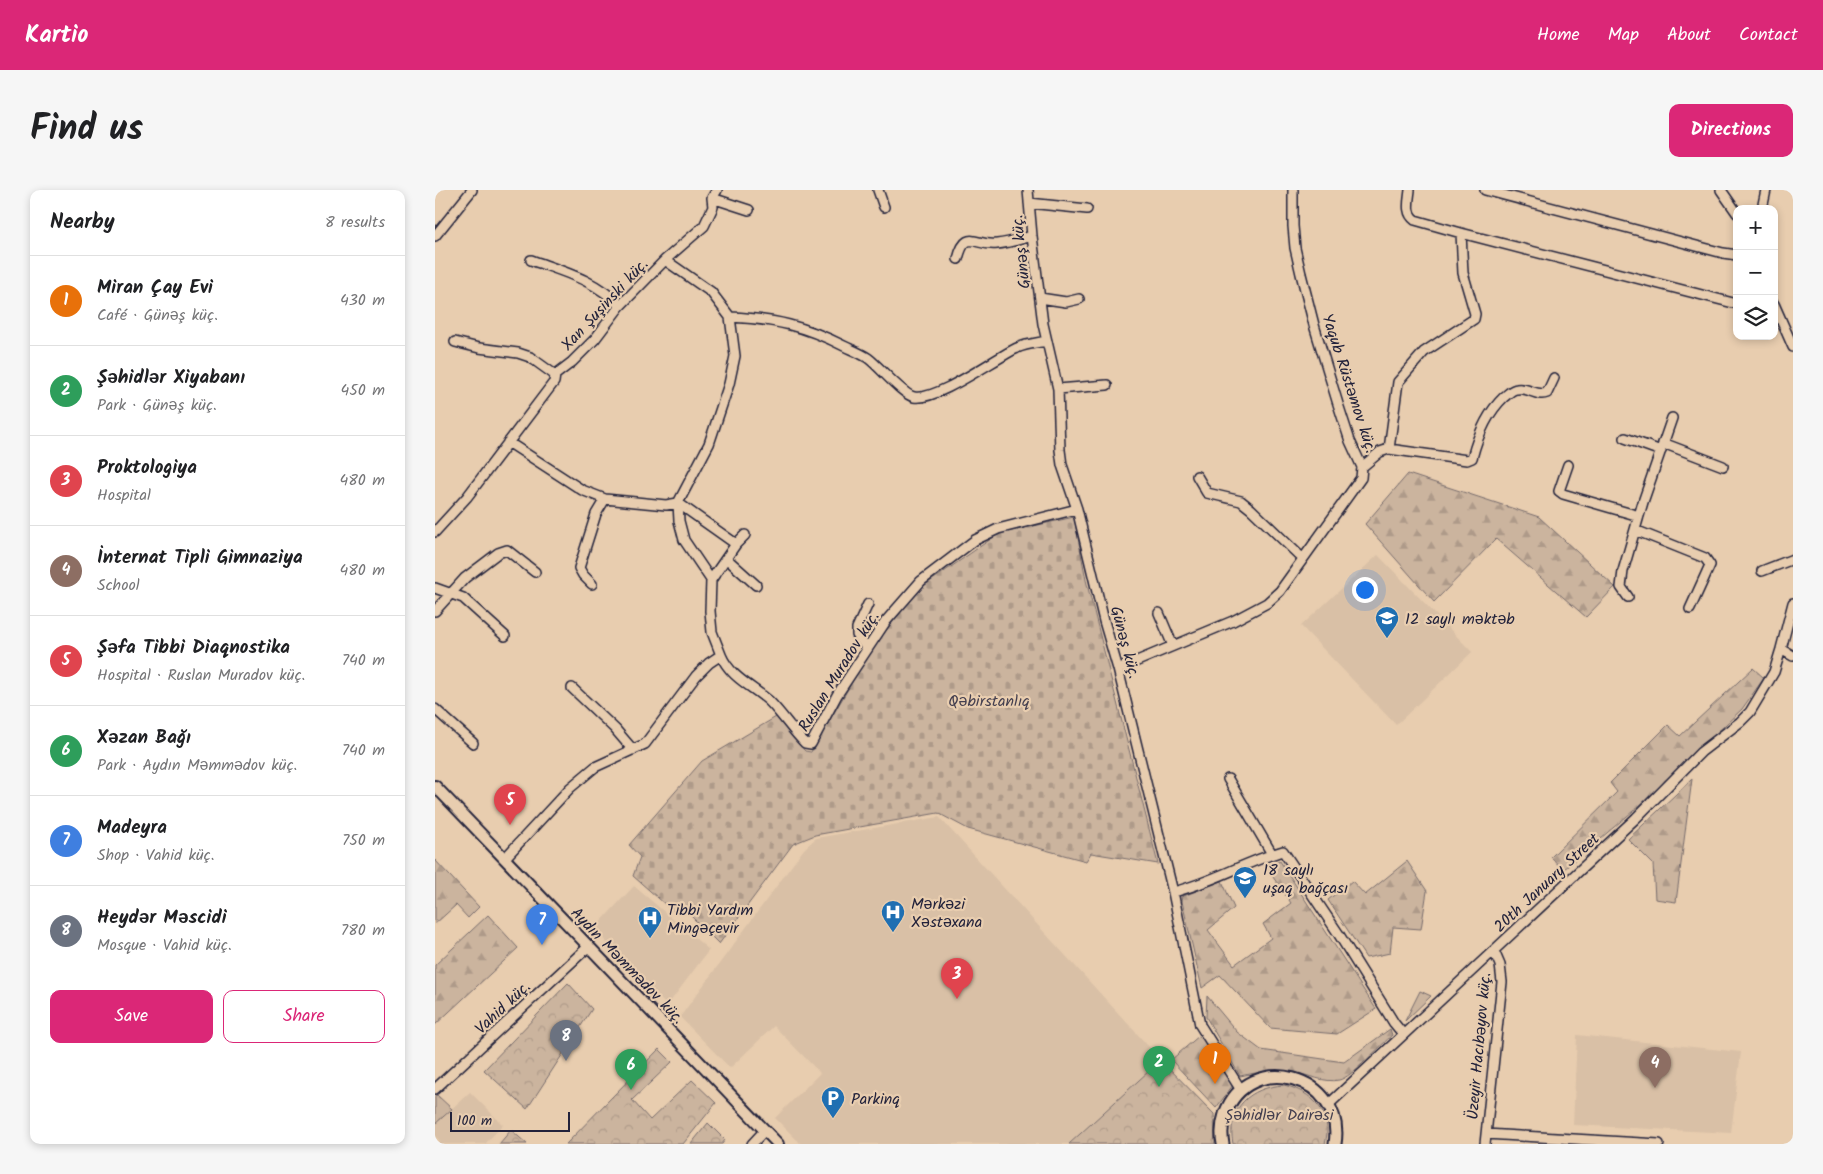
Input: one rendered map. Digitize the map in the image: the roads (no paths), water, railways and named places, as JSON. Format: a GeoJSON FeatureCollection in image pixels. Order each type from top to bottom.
{"type":"FeatureCollection","features":[{"type":"Feature","properties":{"kind":"main road"},"geometry":{"type":"LineString","coordinates":[[1223,1144],[1222,1122],[1229,1105],[1241,1090],[1257,1080],[1271,1076],[1282,1076],[1304,1082],[1322,1096],[1328,1105],[1335,1126],[1335,1144]]}},
{"type":"Feature","properties":{"kind":"street"},"geometry":{"type":"LineString","coordinates":[[435,236],[473,190]]}},
{"type":"Feature","properties":{"kind":"street"},"geometry":{"type":"LineString","coordinates":[[878,190],[884,207]]}},
{"type":"Feature","properties":{"kind":"street","name":"Günəş küç."},"geometry":{"type":"LineString","coordinates":[[1029,190],[1032,236],[1040,298],[1058,389],[1060,458],[1077,508],[1104,622],[1118,669],[1173,892],[1200,1025],[1241,1090]]}},
{"type":"Feature","properties":{"kind":"street","name":"Yaqub Rüstəmov küç."},"geometry":{"type":"LineString","coordinates":[[1118,669],[1233,621],[1267,603],[1280,591],[1361,478],[1362,467],[1350,441],[1341,413],[1301,274],[1295,248],[1293,190]]}},
{"type":"Feature","properties":{"kind":"street"},"geometry":{"type":"LineString","coordinates":[[1410,190],[1408,211],[1415,220],[1733,303]]}},
{"type":"Feature","properties":{"kind":"street"},"geometry":{"type":"LineString","coordinates":[[1485,190],[1733,254]]}},
{"type":"Feature","properties":{"kind":"street"},"geometry":{"type":"LineString","coordinates":[[1721,190],[1733,206]]}},
{"type":"Feature","properties":{"kind":"street"},"geometry":{"type":"LineString","coordinates":[[1763,205],[1766,190]]}},
{"type":"Feature","properties":{"kind":"street"},"geometry":{"type":"LineString","coordinates":[[715,194],[749,210]]}},
{"type":"Feature","properties":{"kind":"street","name":"Xan Şuşinski küç."},"geometry":{"type":"LineString","coordinates":[[435,532],[467,497],[554,382],[555,375],[572,362],[595,339],[620,306],[665,260],[704,226],[713,207],[715,194]]}},
{"type":"Feature","properties":{"kind":"street"},"geometry":{"type":"LineString","coordinates":[[1029,203],[1087,209]]}},
{"type":"Feature","properties":{"kind":"street"},"geometry":{"type":"LineString","coordinates":[[1389,448],[1398,382],[1424,352],[1474,319],[1475,314],[1463,273],[1461,233]]}},
{"type":"Feature","properties":{"kind":"street"},"geometry":{"type":"LineString","coordinates":[[958,260],[961,246],[973,240],[996,244],[1032,236]]}},
{"type":"Feature","properties":{"kind":"street"},"geometry":{"type":"LineString","coordinates":[[531,260],[582,278],[608,293],[620,306]]}},
{"type":"Feature","properties":{"kind":"street"},"geometry":{"type":"LineString","coordinates":[[665,260],[711,292],[730,317],[735,356],[729,384],[709,444],[678,503],[679,520],[684,540],[711,580]]}},
{"type":"Feature","properties":{"kind":"street"},"geometry":{"type":"LineString","coordinates":[[1040,298],[1066,302],[1079,299]]}},
{"type":"Feature","properties":{"kind":"street"},"geometry":{"type":"LineString","coordinates":[[1778,314],[1793,347]]}},
{"type":"Feature","properties":{"kind":"street"},"geometry":{"type":"LineString","coordinates":[[730,317],[773,321],[805,329],[827,338],[867,358],[904,392],[915,397],[932,395],[1019,348],[1047,341]]}},
{"type":"Feature","properties":{"kind":"street"},"geometry":{"type":"LineString","coordinates":[[455,342],[479,348],[518,353],[530,357],[555,375]]}},
{"type":"Feature","properties":{"kind":"street"},"geometry":{"type":"LineString","coordinates":[[1362,467],[1380,452],[1389,448],[1467,460],[1472,458],[1488,415],[1494,406],[1512,390],[1518,388],[1543,395],[1547,394],[1554,378]]}},
{"type":"Feature","properties":{"kind":"street"},"geometry":{"type":"LineString","coordinates":[[1058,389],[1107,385]]}},
{"type":"Feature","properties":{"kind":"street"},"geometry":{"type":"LineString","coordinates":[[1628,597],[1621,587],[1621,581],[1639,516],[1672,418]]}},
{"type":"Feature","properties":{"kind":"street"},"geometry":{"type":"LineString","coordinates":[[1625,438],[1662,447],[1723,466]]}},
{"type":"Feature","properties":{"kind":"street"},"geometry":{"type":"LineString","coordinates":[[508,442],[582,490],[605,500],[666,505],[678,503],[736,544]]}},
{"type":"Feature","properties":{"kind":"street"},"geometry":{"type":"LineString","coordinates":[[1569,465],[1559,491],[1563,494],[1639,516]]}},
{"type":"Feature","properties":{"kind":"street"},"geometry":{"type":"LineString","coordinates":[[1197,476],[1207,493],[1241,501],[1303,559]]}},
{"type":"Feature","properties":{"kind":"street"},"geometry":{"type":"LineString","coordinates":[[592,584],[579,568],[596,514],[605,500]]}},
{"type":"Feature","properties":{"kind":"street","name":"Ruslan Muradov küç."},"geometry":{"type":"LineString","coordinates":[[721,655],[727,667],[734,675],[768,701],[802,740],[809,744],[813,742],[837,695],[886,621],[921,581],[975,540],[998,529],[1077,508]]}},
{"type":"Feature","properties":{"kind":"street"},"geometry":{"type":"LineString","coordinates":[[1635,530],[1709,561],[1710,565],[1690,609]]}},
{"type":"Feature","properties":{"kind":"street"},"geometry":{"type":"LineString","coordinates":[[505,858],[570,788],[595,767],[610,758],[645,744],[696,676],[709,663],[721,655],[712,632],[710,611],[711,580],[736,544],[745,535]]}},
{"type":"Feature","properties":{"kind":"street"},"geometry":{"type":"LineString","coordinates":[[435,611],[465,578],[498,553],[507,550],[535,572]]}},
{"type":"Feature","properties":{"kind":"street"},"geometry":{"type":"LineString","coordinates":[[1762,571],[1793,558]]}},
{"type":"Feature","properties":{"kind":"street"},"geometry":{"type":"LineString","coordinates":[[727,559],[756,585]]}},
{"type":"Feature","properties":{"kind":"street"},"geometry":{"type":"LineString","coordinates":[[435,588],[451,593],[468,602],[505,636]]}},
{"type":"Feature","properties":{"kind":"street","name":"20th January Street"},"geometry":{"type":"LineString","coordinates":[[1328,1105],[1636,818],[1701,752],[1741,722],[1759,699],[1774,672],[1793,603]]}},
{"type":"Feature","properties":{"kind":"street"},"geometry":{"type":"LineString","coordinates":[[867,649],[857,635],[857,628],[868,604]]}},
{"type":"Feature","properties":{"kind":"street"},"geometry":{"type":"LineString","coordinates":[[1159,613],[1173,646]]}},
{"type":"Feature","properties":{"kind":"street"},"geometry":{"type":"LineString","coordinates":[[1781,650],[1793,656]]}},
{"type":"Feature","properties":{"kind":"street"},"geometry":{"type":"LineString","coordinates":[[572,688],[615,729],[633,750]]}},
{"type":"Feature","properties":{"kind":"street"},"geometry":{"type":"LineString","coordinates":[[435,709],[473,743]]}},
{"type":"Feature","properties":{"kind":"street"},"geometry":{"type":"LineString","coordinates":[[1228,778],[1272,854]]}},
{"type":"Feature","properties":{"kind":"street","name":"Aydın Məmmədov küç."},"geometry":{"type":"LineString","coordinates":[[435,786],[778,1144]]}},
{"type":"Feature","properties":{"kind":"street"},"geometry":{"type":"LineString","coordinates":[[1173,892],[1283,851],[1403,1034]]}},
{"type":"Feature","properties":{"kind":"street","name":"Vahid küç."},"geometry":{"type":"LineString","coordinates":[[435,1089],[589,946]]}},
{"type":"Feature","properties":{"kind":"street","name":"Üzeyir Hacıbəyov küç."},"geometry":{"type":"LineString","coordinates":[[1485,1139],[1502,982],[1500,965],[1494,951]]}},
{"type":"Feature","properties":{"kind":"street"},"geometry":{"type":"LineString","coordinates":[[752,1144],[765,1130]]}},
{"type":"Feature","properties":{"kind":"street"},"geometry":{"type":"LineString","coordinates":[[1485,1139],[1659,1144]]}},
{"type":"Feature","properties":{"kind":"place","name":"12 saylı məktəb"},"geometry":{"type":"Point","coordinates":[1387,639]}},
{"type":"Feature","properties":{"kind":"place","name":"Şəfa Tibbi Diaqnostika"},"geometry":{"type":"Point","coordinates":[510,825]}},
{"type":"Feature","properties":{"kind":"place","name":"18 saylı uşaq bağçası"},"geometry":{"type":"Point","coordinates":[1245,899]}},
{"type":"Feature","properties":{"kind":"place","name":"Mərkəzi Xəstəxana"},"geometry":{"type":"Point","coordinates":[893,933]}},
{"type":"Feature","properties":{"kind":"place","name":"Tibbi Yardım Mingəçevir"},"geometry":{"type":"Point","coordinates":[650,939]}},
{"type":"Feature","properties":{"kind":"place","name":"Madeyra"},"geometry":{"type":"Point","coordinates":[542,945]}},
{"type":"Feature","properties":{"kind":"place","name":"Proktologiya"},"geometry":{"type":"Point","coordinates":[957,999]}},
{"type":"Feature","properties":{"kind":"place","name":"Heydər Məscidi"},"geometry":{"type":"Point","coordinates":[566,1061]}},
{"type":"Feature","properties":{"kind":"place","name":"Miran Çay Evi"},"geometry":{"type":"Point","coordinates":[1215,1084]}},
{"type":"Feature","properties":{"kind":"place","name":"Şəhidlər Xiyabanı"},"geometry":{"type":"Point","coordinates":[1159,1087]}},
{"type":"Feature","properties":{"kind":"place","name":"İnternat Tipli Gimnaziya"},"geometry":{"type":"Point","coordinates":[1655,1088]}},
{"type":"Feature","properties":{"kind":"place","name":"Xəzan Bağı"},"geometry":{"type":"Point","coordinates":[631,1090]}},
{"type":"Feature","properties":{"kind":"place","name":"Parkinq"},"geometry":{"type":"Point","coordinates":[833,1119]}},
{"type":"Feature","properties":{"kind":"park label","name":"Qəbirstanlıq"},"geometry":{"type":"Point","coordinates":[989,700]}},
{"type":"Feature","properties":{"kind":"park label","name":"Şəhidlər Dairəsi"},"geometry":{"type":"Point","coordinates":[1279,1114]}}]}
